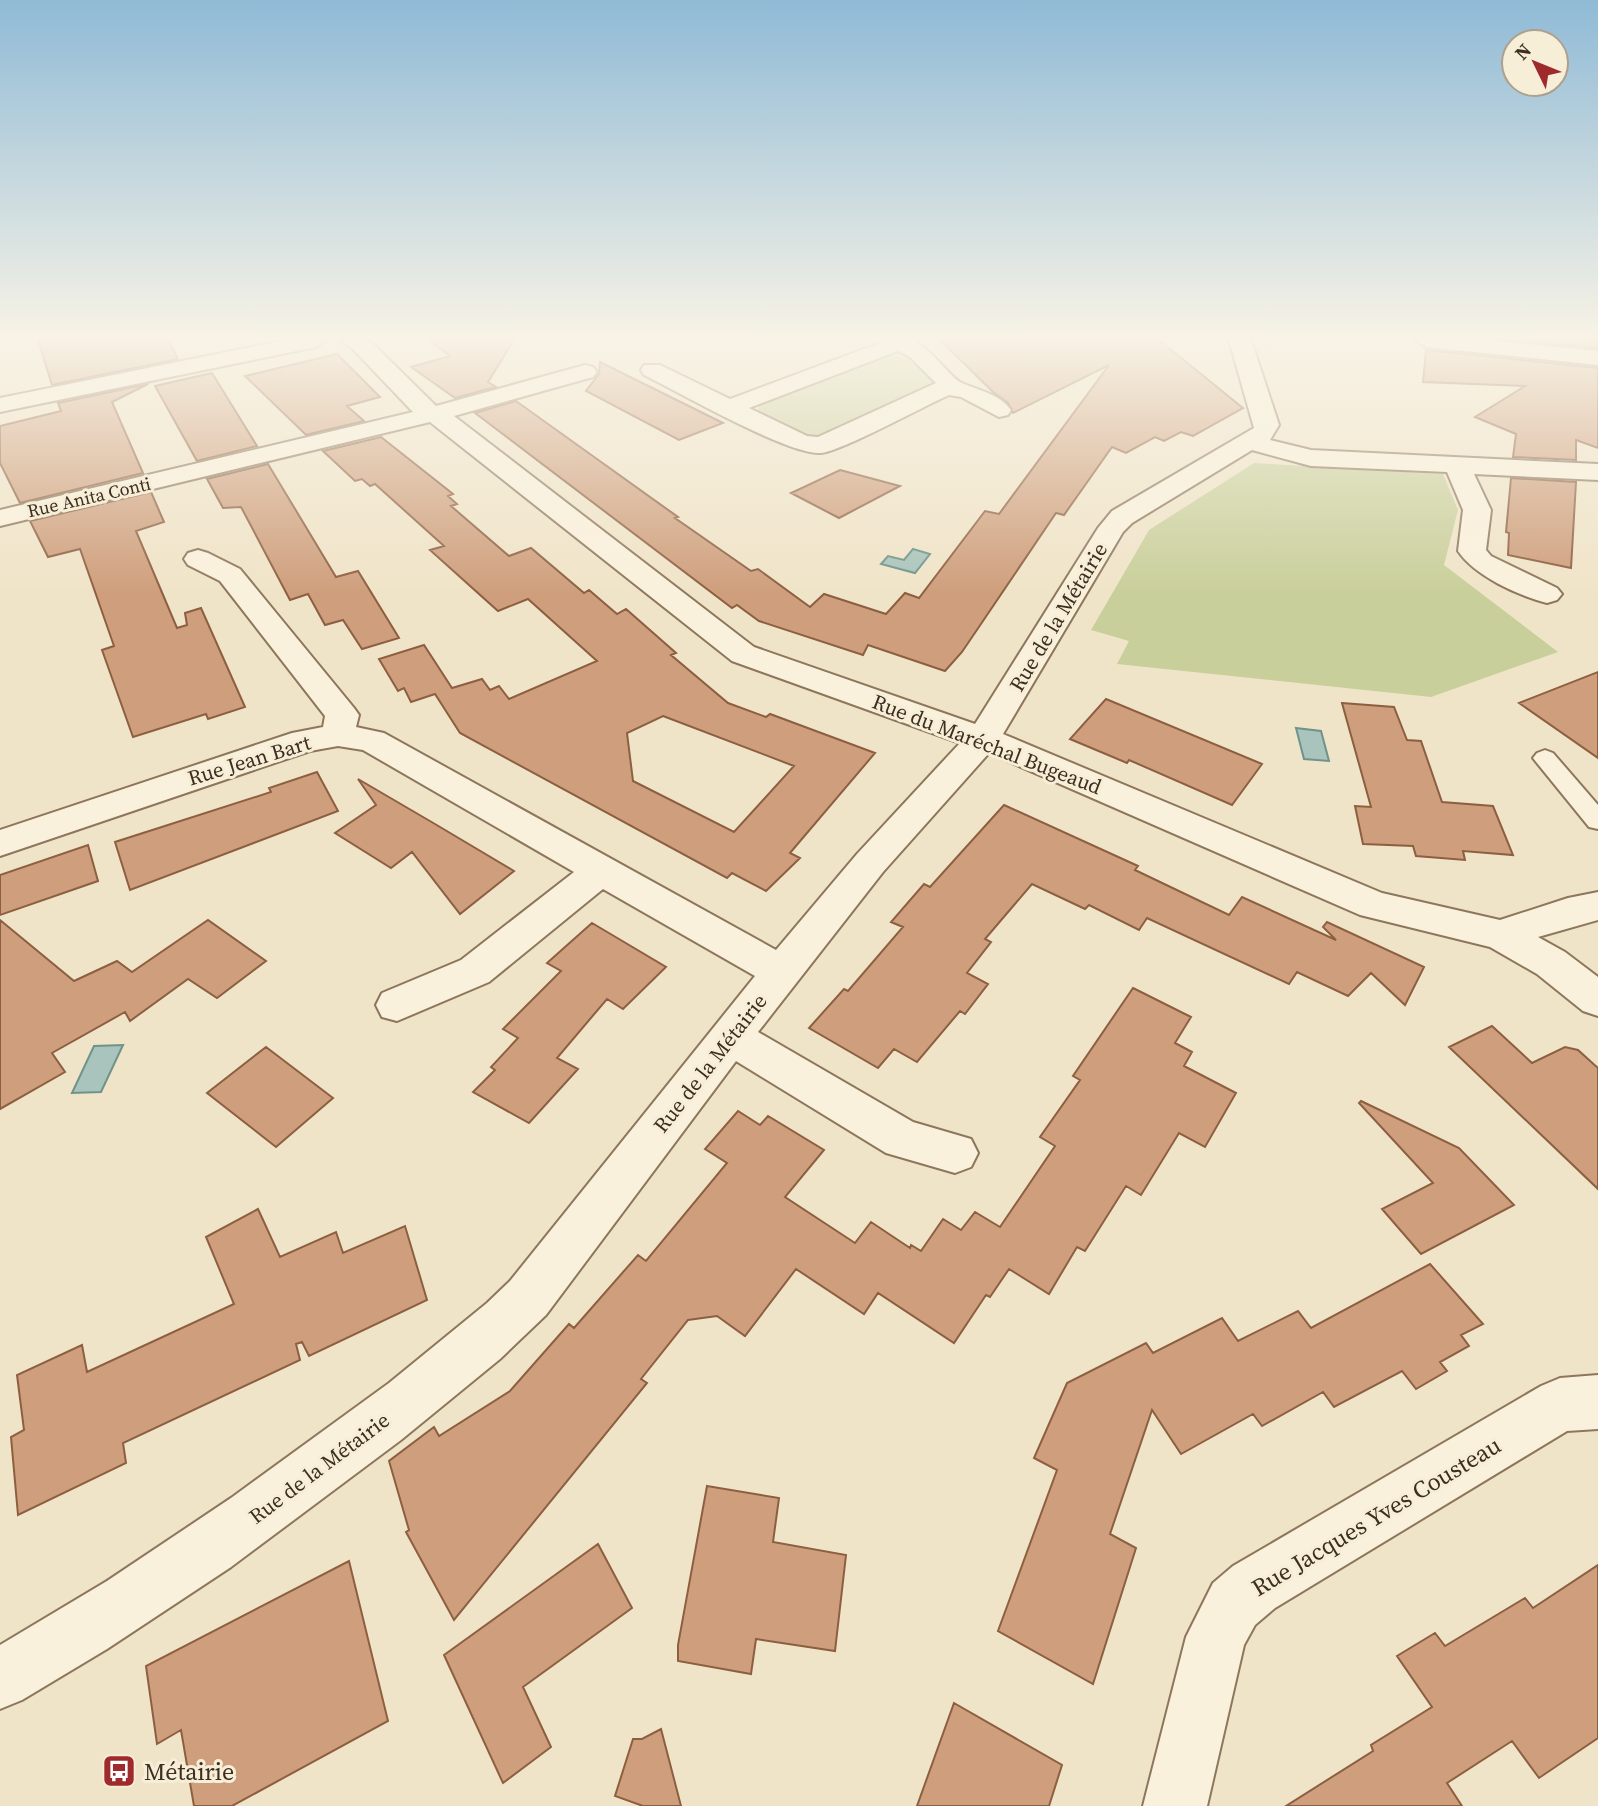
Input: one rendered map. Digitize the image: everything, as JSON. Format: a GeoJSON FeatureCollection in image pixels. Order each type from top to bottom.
{"type":"FeatureCollection","features":[{"type":"Feature","properties":{"kind":"street","name":"Rue Anita Conti"},"geometry":{"type":"LineString","coordinates":[[0,518],[395,424]]}},
{"type":"Feature","properties":{"kind":"street","name":"Rue du Maréchal Bugeaud"},"geometry":{"type":"LineString","coordinates":[[446,424],[743,654],[984,739],[1374,905],[1501,936]]}},
{"type":"Feature","properties":{"kind":"street"},"geometry":{"type":"LineString","coordinates":[[762,424],[802,443],[821,445],[866,424]]}},
{"type":"Feature","properties":{"kind":"street"},"geometry":{"type":"LineString","coordinates":[[1250,442],[1265,432],[1267,424]]}},
{"type":"Feature","properties":{"kind":"street"},"geometry":{"type":"LineString","coordinates":[[1250,442],[1311,458],[1598,472]]}},
{"type":"Feature","properties":{"kind":"street","name":"Rue de la Métairie"},"geometry":{"type":"LineString","coordinates":[[0,1678],[44,1654],[218,1543],[492,1334],[528,1298],[780,972],[870,863],[984,739],[1112,528],[1122,517],[1250,442]]}},
{"type":"Feature","properties":{"kind":"street"},"geometry":{"type":"LineString","coordinates":[[1457,465],[1477,510],[1472,551],[1481,562],[1547,594]]}},
{"type":"Feature","properties":{"kind":"street"},"geometry":{"type":"LineString","coordinates":[[198,559],[230,575],[342,715],[338,735]]}},
{"type":"Feature","properties":{"kind":"street","name":"Rue Jean Bart"},"geometry":{"type":"LineString","coordinates":[[0,843],[304,741],[338,735],[372,741],[780,972]]}},
{"type":"Feature","properties":{"kind":"street"},"geometry":{"type":"LineString","coordinates":[[397,1005],[475,971],[600,871]]}},
{"type":"Feature","properties":{"kind":"street"},"geometry":{"type":"LineString","coordinates":[[1501,936],[1568,912],[1598,906]]}},
{"type":"Feature","properties":{"kind":"street"},"geometry":{"type":"LineString","coordinates":[[1501,936],[1552,962],[1598,1000]]}},
{"type":"Feature","properties":{"kind":"street"},"geometry":{"type":"LineString","coordinates":[[731,1037],[902,1139],[955,1153]]}},
{"type":"Feature","properties":{"kind":"street","name":"Rue Jacques Yves Cousteau"},"geometry":{"type":"LineString","coordinates":[[1175,1806],[1216,1637],[1234,1604],[1254,1587],[1560,1405],[1598,1402]]}},
{"type":"Feature","properties":{"kind":"lane"},"geometry":{"type":"LineString","coordinates":[[1545,758],[1598,821]]}},
{"type":"Feature","properties":{"kind":"green space"},"geometry":{"type":"Polygon","coordinates":[[[784,424],[847,424],[824,435],[804,434],[784,424]]]}},
{"type":"Feature","properties":{"kind":"green space"},"geometry":{"type":"Polygon","coordinates":[[[1254,463],[1443,474],[1458,510],[1444,565],[1558,652],[1431,697],[1117,664],[1129,641],[1091,630],[1149,530],[1254,463]]]}},
{"type":"Feature","properties":{"kind":"water"},"geometry":{"type":"Polygon","coordinates":[[[913,549],[930,554],[915,573],[881,564],[888,556],[904,560],[913,549]]]}},
{"type":"Feature","properties":{"kind":"water"},"geometry":{"type":"Polygon","coordinates":[[[1296,728],[1321,731],[1329,761],[1304,759],[1296,728]]]}},
{"type":"Feature","properties":{"kind":"water"},"geometry":{"type":"Polygon","coordinates":[[[123,1045],[101,1092],[72,1093],[94,1046],[123,1045]]]}},
{"type":"Feature","properties":{"kind":"building"},"geometry":{"type":"Polygon","coordinates":[[[122,424],[143,473],[20,503],[0,463],[0,426],[122,424]]]}},
{"type":"Feature","properties":{"kind":"building"},"geometry":{"type":"Polygon","coordinates":[[[176,424],[244,424],[257,446],[197,461],[176,424]]]}},
{"type":"Feature","properties":{"kind":"building"},"geometry":{"type":"Polygon","coordinates":[[[295,424],[350,424],[306,435],[295,424]]]}},
{"type":"Feature","properties":{"kind":"building"},"geometry":{"type":"Polygon","coordinates":[[[490,424],[549,424],[678,517],[675,518],[751,571],[758,569],[810,607],[824,594],[886,614],[905,593],[919,598],[985,511],[999,514],[1065,424],[1214,424],[1193,436],[1181,432],[1164,441],[1155,437],[1126,453],[1112,447],[1064,515],[1056,513],[962,652],[945,671],[868,645],[863,655],[759,621],[737,605],[732,608],[490,424]]]}},
{"type":"Feature","properties":{"kind":"building"},"geometry":{"type":"Polygon","coordinates":[[[649,424],[720,424],[679,440],[649,424]]]}},
{"type":"Feature","properties":{"kind":"building"},"geometry":{"type":"Polygon","coordinates":[[[1493,424],[1598,424],[1598,448],[1576,440],[1576,460],[1513,457],[1516,434],[1493,424]]]}},
{"type":"Feature","properties":{"kind":"building"},"geometry":{"type":"Polygon","coordinates":[[[381,437],[453,494],[448,496],[457,504],[451,506],[509,556],[531,548],[584,593],[589,590],[617,614],[626,609],[676,653],[671,655],[728,703],[766,717],[770,714],[875,753],[790,853],[800,858],[766,891],[732,873],[727,878],[460,733],[435,694],[411,702],[404,688],[398,691],[379,659],[424,645],[452,688],[482,679],[490,690],[499,686],[509,699],[597,661],[528,599],[498,611],[430,550],[444,546],[375,484],[370,486],[362,479],[355,481],[323,451],[381,437]],[[663,716],[627,733],[633,781],[734,832],[794,766],[663,716]]]}},
{"type":"Feature","properties":{"kind":"building"},"geometry":{"type":"Polygon","coordinates":[[[268,464],[336,577],[358,571],[399,638],[362,649],[343,620],[325,625],[308,594],[290,600],[241,507],[223,508],[207,479],[268,464]]]}},
{"type":"Feature","properties":{"kind":"building"},"geometry":{"type":"Polygon","coordinates":[[[840,470],[900,486],[839,518],[791,493],[840,470]]]}},
{"type":"Feature","properties":{"kind":"building"},"geometry":{"type":"Polygon","coordinates":[[[1511,478],[1576,482],[1571,568],[1508,555],[1509,533],[1506,532],[1511,478]]]}},
{"type":"Feature","properties":{"kind":"building"},"geometry":{"type":"Polygon","coordinates":[[[151,492],[164,522],[136,531],[177,628],[187,625],[185,613],[201,608],[245,707],[208,719],[206,714],[133,737],[102,650],[114,646],[80,549],[48,557],[30,521],[151,492]]]}},
{"type":"Feature","properties":{"kind":"building"},"geometry":{"type":"Polygon","coordinates":[[[1598,672],[1598,758],[1519,703],[1598,672]]]}},
{"type":"Feature","properties":{"kind":"building"},"geometry":{"type":"Polygon","coordinates":[[[1106,699],[1262,764],[1232,805],[1129,760],[1127,763],[1070,739],[1106,699]]]}},
{"type":"Feature","properties":{"kind":"building"},"geometry":{"type":"Polygon","coordinates":[[[1342,703],[1394,707],[1407,740],[1421,741],[1442,802],[1493,806],[1513,855],[1463,851],[1465,860],[1416,856],[1413,846],[1363,844],[1355,806],[1371,807],[1342,703]]]}},
{"type":"Feature","properties":{"kind":"building"},"geometry":{"type":"Polygon","coordinates":[[[317,772],[338,811],[130,890],[115,842],[271,792],[269,788],[317,772]]]}},
{"type":"Feature","properties":{"kind":"building"},"geometry":{"type":"Polygon","coordinates":[[[358,779],[514,871],[460,914],[412,852],[391,868],[335,833],[376,805],[358,779]]]}},
{"type":"Feature","properties":{"kind":"building"},"geometry":{"type":"Polygon","coordinates":[[[1004,805],[1138,866],[1135,870],[1229,915],[1242,897],[1336,940],[1323,927],[1327,922],[1424,967],[1405,1005],[1371,973],[1348,996],[1297,972],[1289,984],[1147,918],[1139,930],[1089,905],[1085,909],[1032,884],[985,939],[991,942],[967,973],[988,984],[965,1014],[960,1011],[917,1062],[894,1049],[878,1068],[809,1028],[844,989],[848,991],[903,927],[891,922],[924,884],[930,887],[1004,805]]]}},
{"type":"Feature","properties":{"kind":"building"},"geometry":{"type":"Polygon","coordinates":[[[88,845],[98,881],[0,915],[0,875],[88,845]]]}},
{"type":"Feature","properties":{"kind":"building"},"geometry":{"type":"Polygon","coordinates":[[[0,920],[74,981],[117,961],[132,972],[208,920],[266,961],[217,998],[188,979],[130,1021],[125,1012],[52,1053],[65,1072],[0,1109],[0,920]]]}},
{"type":"Feature","properties":{"kind":"building"},"geometry":{"type":"Polygon","coordinates":[[[592,923],[666,967],[623,1009],[607,999],[557,1058],[578,1069],[529,1123],[473,1092],[495,1070],[491,1067],[518,1038],[503,1029],[561,971],[547,963],[592,923]]]}},
{"type":"Feature","properties":{"kind":"building"},"geometry":{"type":"Polygon","coordinates":[[[1133,988],[1191,1017],[1175,1043],[1192,1052],[1184,1066],[1236,1093],[1205,1147],[1179,1133],[1141,1195],[1126,1186],[1085,1251],[1077,1247],[1049,1294],[1009,1269],[990,1297],[986,1295],[954,1343],[878,1293],[864,1314],[796,1269],[745,1336],[717,1316],[688,1320],[641,1379],[647,1383],[454,1620],[406,1532],[409,1530],[389,1461],[434,1427],[439,1436],[510,1391],[569,1324],[574,1328],[638,1255],[646,1261],[727,1163],[705,1149],[738,1111],[760,1125],[768,1116],[824,1150],[785,1197],[855,1243],[871,1222],[910,1248],[911,1245],[921,1251],[943,1219],[961,1230],[975,1212],[1000,1227],[1055,1146],[1040,1137],[1080,1080],[1073,1076],[1133,988]]]}},
{"type":"Feature","properties":{"kind":"building"},"geometry":{"type":"Polygon","coordinates":[[[1492,1026],[1532,1063],[1565,1047],[1578,1050],[1598,1068],[1598,1189],[1449,1047],[1492,1026]]]}},
{"type":"Feature","properties":{"kind":"building"},"geometry":{"type":"Polygon","coordinates":[[[266,1047],[333,1098],[276,1147],[207,1093],[266,1047]]]}},
{"type":"Feature","properties":{"kind":"building"},"geometry":{"type":"Polygon","coordinates":[[[1361,1101],[1459,1148],[1514,1205],[1421,1254],[1382,1209],[1433,1183],[1359,1103],[1361,1101]]]}},
{"type":"Feature","properties":{"kind":"building"},"geometry":{"type":"Polygon","coordinates":[[[258,1209],[280,1257],[336,1232],[343,1253],[405,1226],[427,1300],[309,1356],[302,1342],[296,1344],[300,1360],[123,1443],[126,1463],[18,1515],[11,1437],[24,1430],[17,1375],[82,1345],[87,1372],[234,1304],[206,1237],[258,1209]]]}},
{"type":"Feature","properties":{"kind":"building"},"geometry":{"type":"Polygon","coordinates":[[[1430,1264],[1483,1324],[1461,1335],[1469,1346],[1440,1362],[1447,1371],[1416,1389],[1402,1371],[1334,1407],[1323,1392],[1262,1426],[1253,1414],[1181,1454],[1152,1410],[1110,1534],[1136,1548],[1093,1684],[998,1631],[1057,1470],[1034,1458],[1067,1383],[1146,1343],[1153,1353],[1222,1318],[1238,1341],[1298,1311],[1311,1328],[1430,1264]]]}},
{"type":"Feature","properties":{"kind":"building"},"geometry":{"type":"Polygon","coordinates":[[[707,1486],[779,1498],[773,1542],[846,1555],[835,1651],[756,1639],[751,1674],[678,1661],[678,1645],[707,1486]]]}},
{"type":"Feature","properties":{"kind":"building"},"geometry":{"type":"Polygon","coordinates":[[[598,1544],[632,1608],[523,1687],[551,1747],[503,1783],[444,1655],[598,1544]]]}},
{"type":"Feature","properties":{"kind":"building"},"geometry":{"type":"Polygon","coordinates":[[[349,1561],[388,1721],[232,1806],[194,1806],[181,1730],[157,1744],[146,1666],[349,1561]]]}},
{"type":"Feature","properties":{"kind":"building"},"geometry":{"type":"Polygon","coordinates":[[[1598,1565],[1598,1738],[1539,1778],[1512,1741],[1447,1783],[1462,1806],[1286,1806],[1373,1751],[1371,1745],[1432,1707],[1397,1656],[1435,1633],[1445,1646],[1525,1598],[1533,1608],[1598,1565]]]}},
{"type":"Feature","properties":{"kind":"building"},"geometry":{"type":"Polygon","coordinates":[[[954,1703],[1062,1765],[1049,1806],[917,1806],[954,1703]]]}},
{"type":"Feature","properties":{"kind":"building"},"geometry":{"type":"Polygon","coordinates":[[[661,1729],[681,1806],[643,1806],[615,1796],[633,1739],[642,1739],[661,1729]]]}},
{"type":"Feature","properties":{"kind":"place","name":"Métairie"},"geometry":{"type":"Point","coordinates":[119,1771]}}]}
